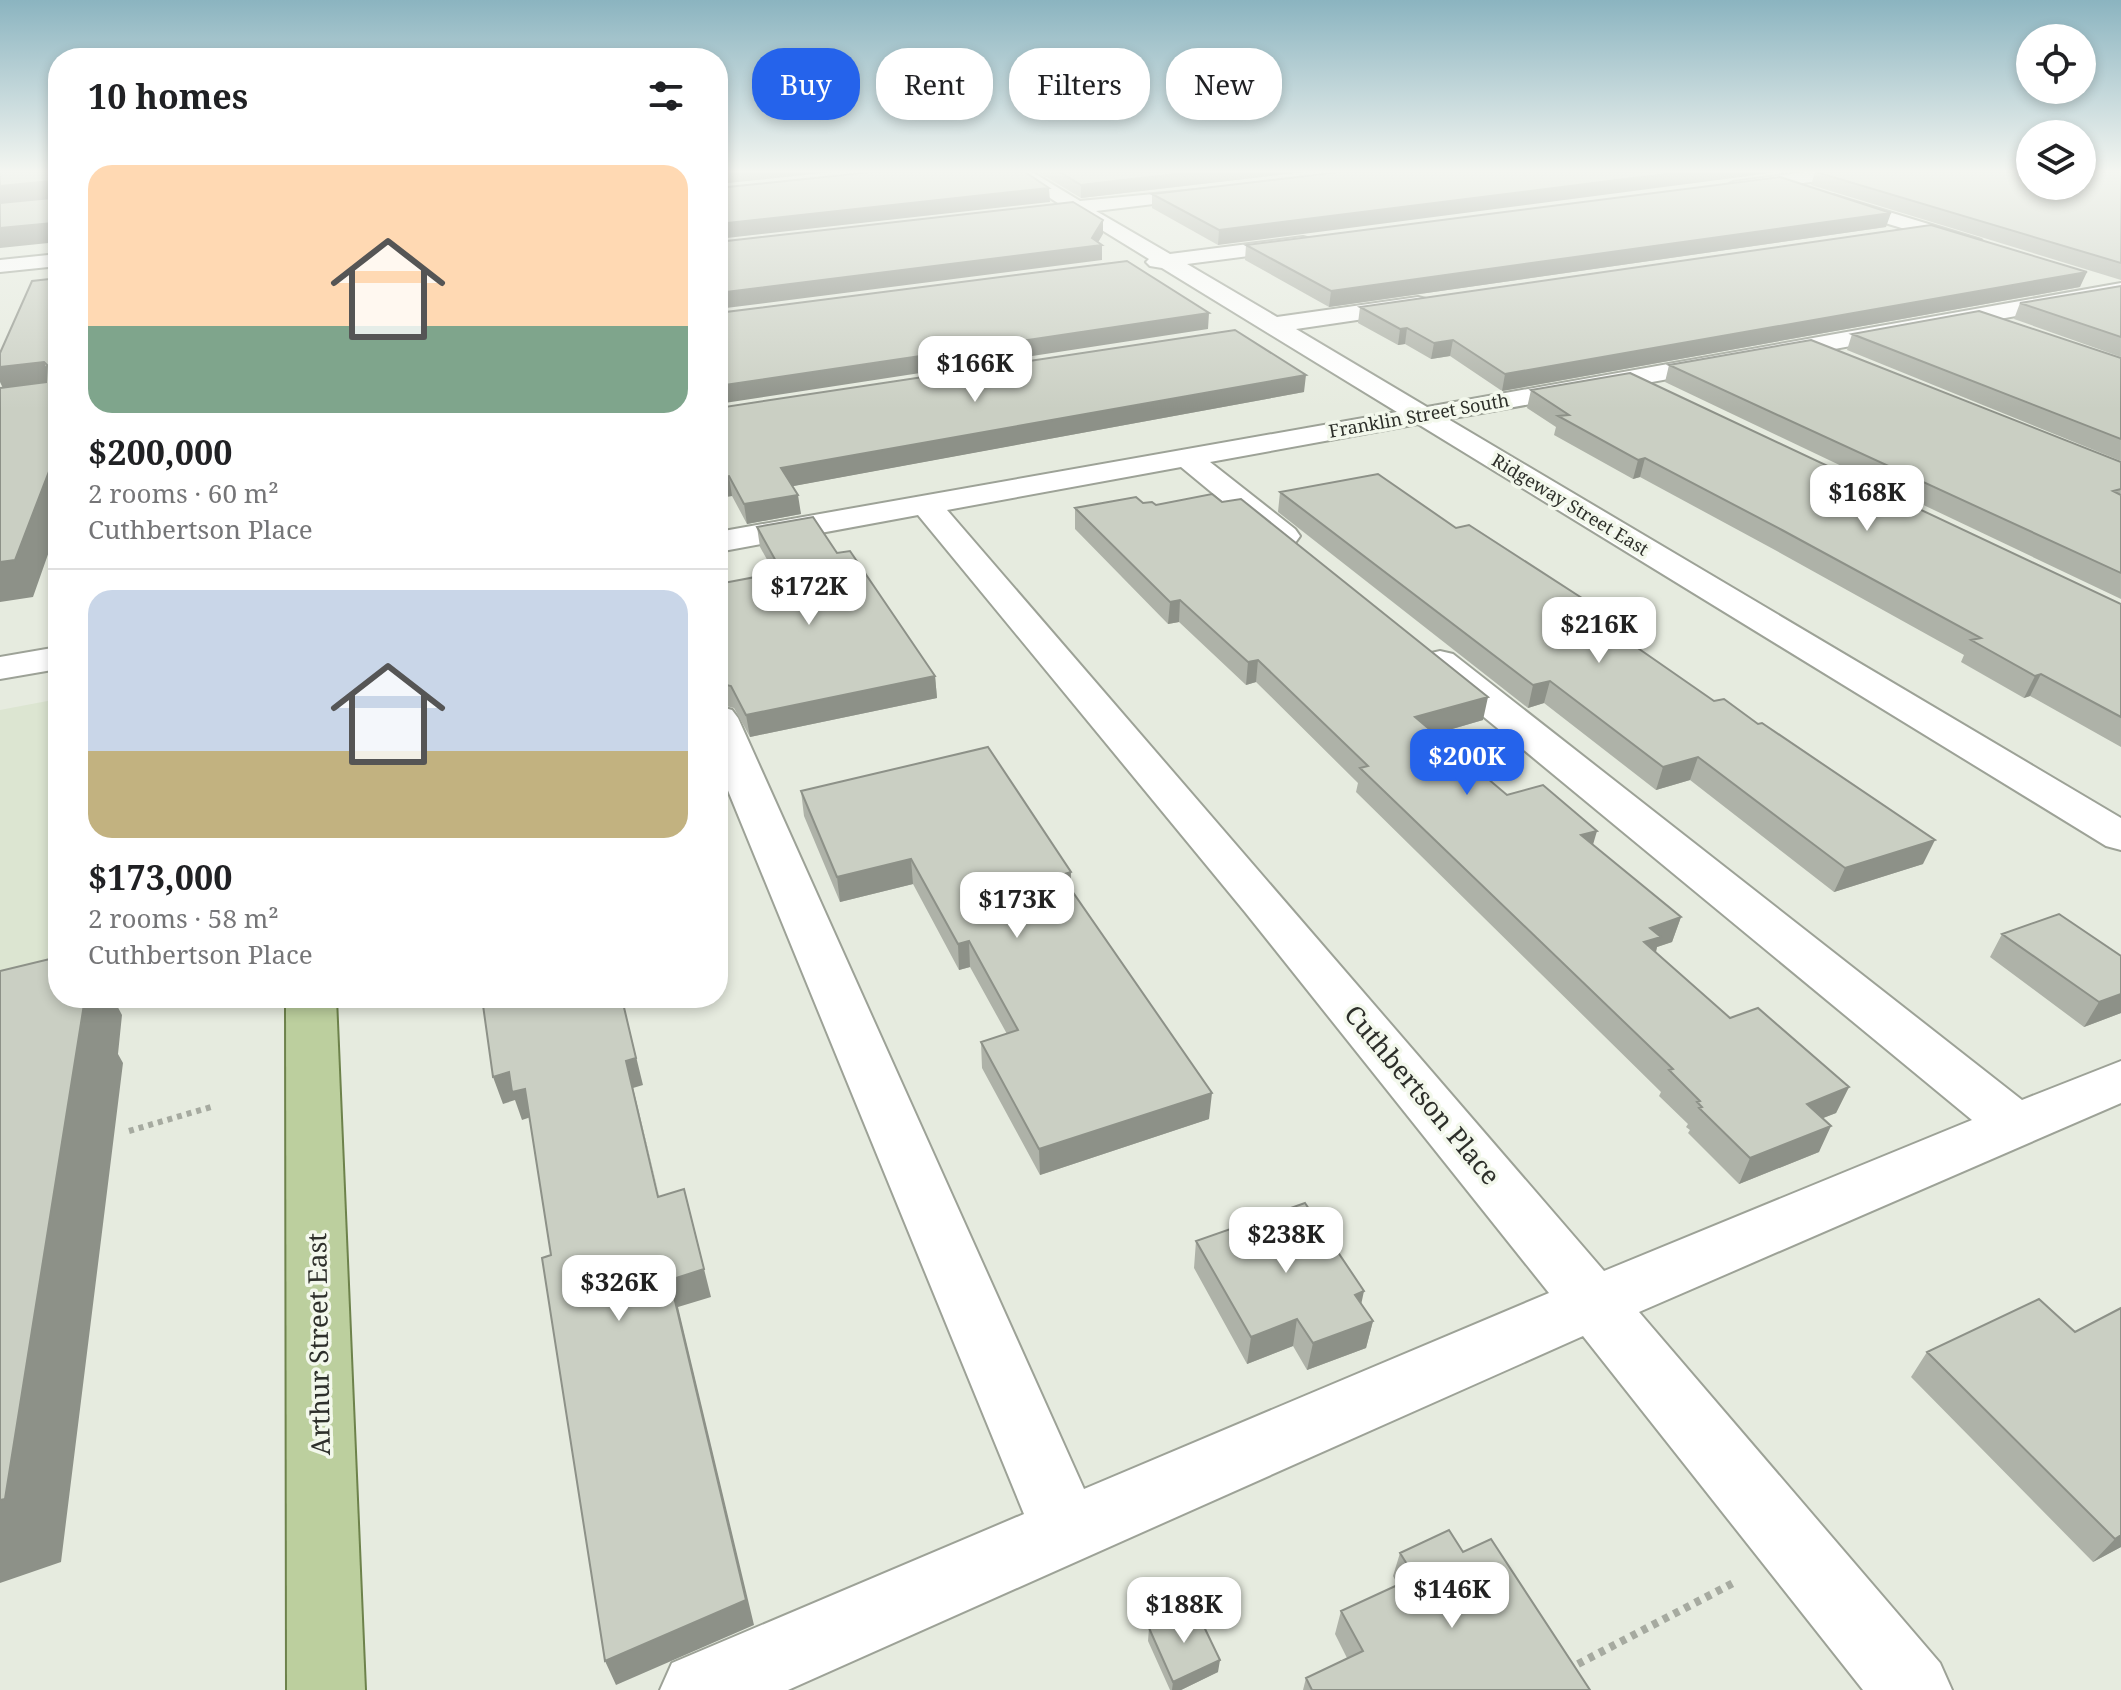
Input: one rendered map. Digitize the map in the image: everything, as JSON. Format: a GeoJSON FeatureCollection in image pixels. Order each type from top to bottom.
{"type":"FeatureCollection","features":[{"type":"Feature","properties":{"kind":"main road","name":"Arthur Street East"},"geometry":{"type":"LineString","coordinates":[[311,1008],[326,1690]]}},
{"type":"Feature","properties":{"kind":"street","name":"Ridgeway Street East"},"geometry":{"type":"LineString","coordinates":[[1150,251],[2121,837]]}},
{"type":"Feature","properties":{"kind":"street"},"geometry":{"type":"LineString","coordinates":[[1136,265],[1246,251]]}},
{"type":"Feature","properties":{"kind":"street"},"geometry":{"type":"LineString","coordinates":[[0,266],[48,261]]}},
{"type":"Feature","properties":{"kind":"street"},"geometry":{"type":"LineString","coordinates":[[2072,275],[2121,290]]}},
{"type":"Feature","properties":{"kind":"street","name":"Franklin Street South"},"geometry":{"type":"LineString","coordinates":[[728,540],[2121,290]]}},
{"type":"Feature","properties":{"kind":"street"},"geometry":{"type":"LineString","coordinates":[[1248,333],[1436,302]]}},
{"type":"Feature","properties":{"kind":"street"},"geometry":{"type":"LineString","coordinates":[[1974,316],[2018,332]]}},
{"type":"Feature","properties":{"kind":"street"},"geometry":{"type":"LineString","coordinates":[[1808,346],[1852,364]]}},
{"type":"Feature","properties":{"kind":"street"},"geometry":{"type":"LineString","coordinates":[[1630,379],[1672,399]]}},
{"type":"Feature","properties":{"kind":"street"},"geometry":{"type":"LineString","coordinates":[[1186,457],[1314,560]]}},
{"type":"Feature","properties":{"kind":"street","name":"Cuthbertson Place"},"geometry":{"type":"LineString","coordinates":[[926,505],[1226,859],[1794,1551],[1913,1690]]}},
{"type":"Feature","properties":{"kind":"street"},"geometry":{"type":"LineString","coordinates":[[1407,635],[2015,1125]]}},
{"type":"Feature","properties":{"kind":"street"},"geometry":{"type":"LineString","coordinates":[[0,668],[48,660]]}},
{"type":"Feature","properties":{"kind":"street"},"geometry":{"type":"LineString","coordinates":[[728,741],[1066,1531]]}},
{"type":"Feature","properties":{"kind":"street"},"geometry":{"type":"LineString","coordinates":[[699,1690],[1593,1303],[2121,1081]]}},
{"type":"Feature","properties":{"kind":"path"},"geometry":{"type":"LineString","coordinates":[[129,1131],[211,1107]]}},
{"type":"Feature","properties":{"kind":"path"},"geometry":{"type":"LineString","coordinates":[[1578,1664],[1794,1551]]}},
{"type":"Feature","properties":{"kind":"shaded area"},"geometry":{"type":"Polygon","coordinates":[[[48,701],[48,1002],[0,1019],[0,710],[48,701]]]}},
{"type":"Feature","properties":{"kind":"building"},"geometry":{"type":"Polygon","coordinates":[[[728,251],[1055,251],[728,292],[728,251]]]}},
{"type":"Feature","properties":{"kind":"building"},"geometry":{"type":"Polygon","coordinates":[[[1257,251],[1619,251],[1331,291],[1257,251]]]}},
{"type":"Feature","properties":{"kind":"building"},"geometry":{"type":"Polygon","coordinates":[[[1751,251],[2017,251],[2087,272],[1505,374],[1453,340],[1434,343],[1360,307],[1751,251]]]}},
{"type":"Feature","properties":{"kind":"building"},"geometry":{"type":"Polygon","coordinates":[[[2080,251],[2121,251],[2121,263],[2080,251]]]}},
{"type":"Feature","properties":{"kind":"building"},"geometry":{"type":"Polygon","coordinates":[[[1127,261],[1209,313],[728,385],[728,312],[1127,261]]]}},
{"type":"Feature","properties":{"kind":"building"},"geometry":{"type":"Polygon","coordinates":[[[48,279],[48,474],[15,560],[0,562],[0,388],[46,382],[47,365],[44,362],[0,367],[0,353],[32,281],[48,279]]]}},
{"type":"Feature","properties":{"kind":"building"},"geometry":{"type":"Polygon","coordinates":[[[2121,286],[2121,337],[2020,303],[2121,286]]]}},
{"type":"Feature","properties":{"kind":"building"},"geometry":{"type":"Polygon","coordinates":[[[1979,311],[2121,358],[2121,439],[1852,334],[1979,311]]]}},
{"type":"Feature","properties":{"kind":"building"},"geometry":{"type":"Polygon","coordinates":[[[1235,330],[1306,375],[781,468],[798,495],[744,504],[728,476],[728,406],[1235,330]]]}},
{"type":"Feature","properties":{"kind":"building"},"geometry":{"type":"Polygon","coordinates":[[[1811,340],[2121,462],[2121,489],[2113,491],[2121,495],[2121,573],[1669,365],[1811,340]]]}},
{"type":"Feature","properties":{"kind":"building"},"geometry":{"type":"Polygon","coordinates":[[[1630,373],[2121,604],[2121,717],[2041,674],[2035,676],[1971,640],[1981,638],[1782,530],[1645,458],[1638,460],[1558,416],[1569,415],[1531,390],[1630,373]]]}},
{"type":"Feature","properties":{"kind":"building"},"geometry":{"type":"Polygon","coordinates":[[[1378,474],[1456,528],[1469,525],[1585,600],[1573,603],[1714,701],[1724,699],[1935,840],[1845,868],[1698,757],[1663,767],[1550,681],[1533,685],[1280,492],[1378,474]]]}},
{"type":"Feature","properties":{"kind":"building"},"geometry":{"type":"Polygon","coordinates":[[[1212,494],[1222,502],[1241,499],[1488,697],[1415,717],[1507,795],[1543,785],[1597,831],[1581,835],[1681,917],[1650,928],[1661,937],[1644,942],[1730,1018],[1758,1008],[1849,1087],[1807,1104],[1831,1126],[1750,1158],[1699,1108],[1702,1107],[1697,1102],[1700,1101],[1669,1070],[1673,1069],[1360,768],[1368,766],[1258,660],[1248,662],[1180,600],[1170,602],[1075,508],[1136,497],[1143,503],[1156,505],[1212,494]]]}},
{"type":"Feature","properties":{"kind":"building"},"geometry":{"type":"Polygon","coordinates":[[[813,517],[837,553],[850,551],[935,676],[746,715],[728,685],[728,582],[782,572],[757,527],[813,517]]]}},
{"type":"Feature","properties":{"kind":"building"},"geometry":{"type":"Polygon","coordinates":[[[988,747],[1071,872],[1061,875],[1212,1093],[1039,1149],[981,1042],[1018,1030],[969,941],[958,944],[911,859],[837,877],[801,791],[988,747]]]}},
{"type":"Feature","properties":{"kind":"building"},"geometry":{"type":"Polygon","coordinates":[[[2059,914],[2121,956],[2121,994],[2099,1002],[2002,934],[2059,914]]]}},
{"type":"Feature","properties":{"kind":"building"},"geometry":{"type":"Polygon","coordinates":[[[48,959],[48,1008],[83,1008],[5,1499],[0,1500],[0,971],[48,959]]]}},
{"type":"Feature","properties":{"kind":"building"},"geometry":{"type":"Polygon","coordinates":[[[483,1008],[624,1008],[636,1058],[626,1061],[658,1197],[684,1189],[704,1269],[670,1280],[746,1600],[605,1661],[542,1258],[551,1255],[525,1089],[512,1092],[509,1072],[493,1077],[483,1008]]]}},
{"type":"Feature","properties":{"kind":"building"},"geometry":{"type":"Polygon","coordinates":[[[1305,1203],[1364,1291],[1355,1295],[1373,1321],[1313,1343],[1297,1319],[1251,1337],[1196,1241],[1305,1203]]]}},
{"type":"Feature","properties":{"kind":"building"},"geometry":{"type":"Polygon","coordinates":[[[2039,1299],[2075,1332],[2121,1308],[2121,1535],[2115,1539],[1927,1352],[2039,1299]]]}},
{"type":"Feature","properties":{"kind":"building"},"geometry":{"type":"Polygon","coordinates":[[[1449,1530],[1463,1552],[1491,1539],[1590,1690],[1312,1690],[1306,1678],[1363,1651],[1341,1611],[1415,1577],[1400,1553],[1449,1530]]]}},
{"type":"Feature","properties":{"kind":"building"},"geometry":{"type":"Polygon","coordinates":[[[1195,1608],[1220,1660],[1173,1682],[1149,1628],[1195,1608]]]}}]}
